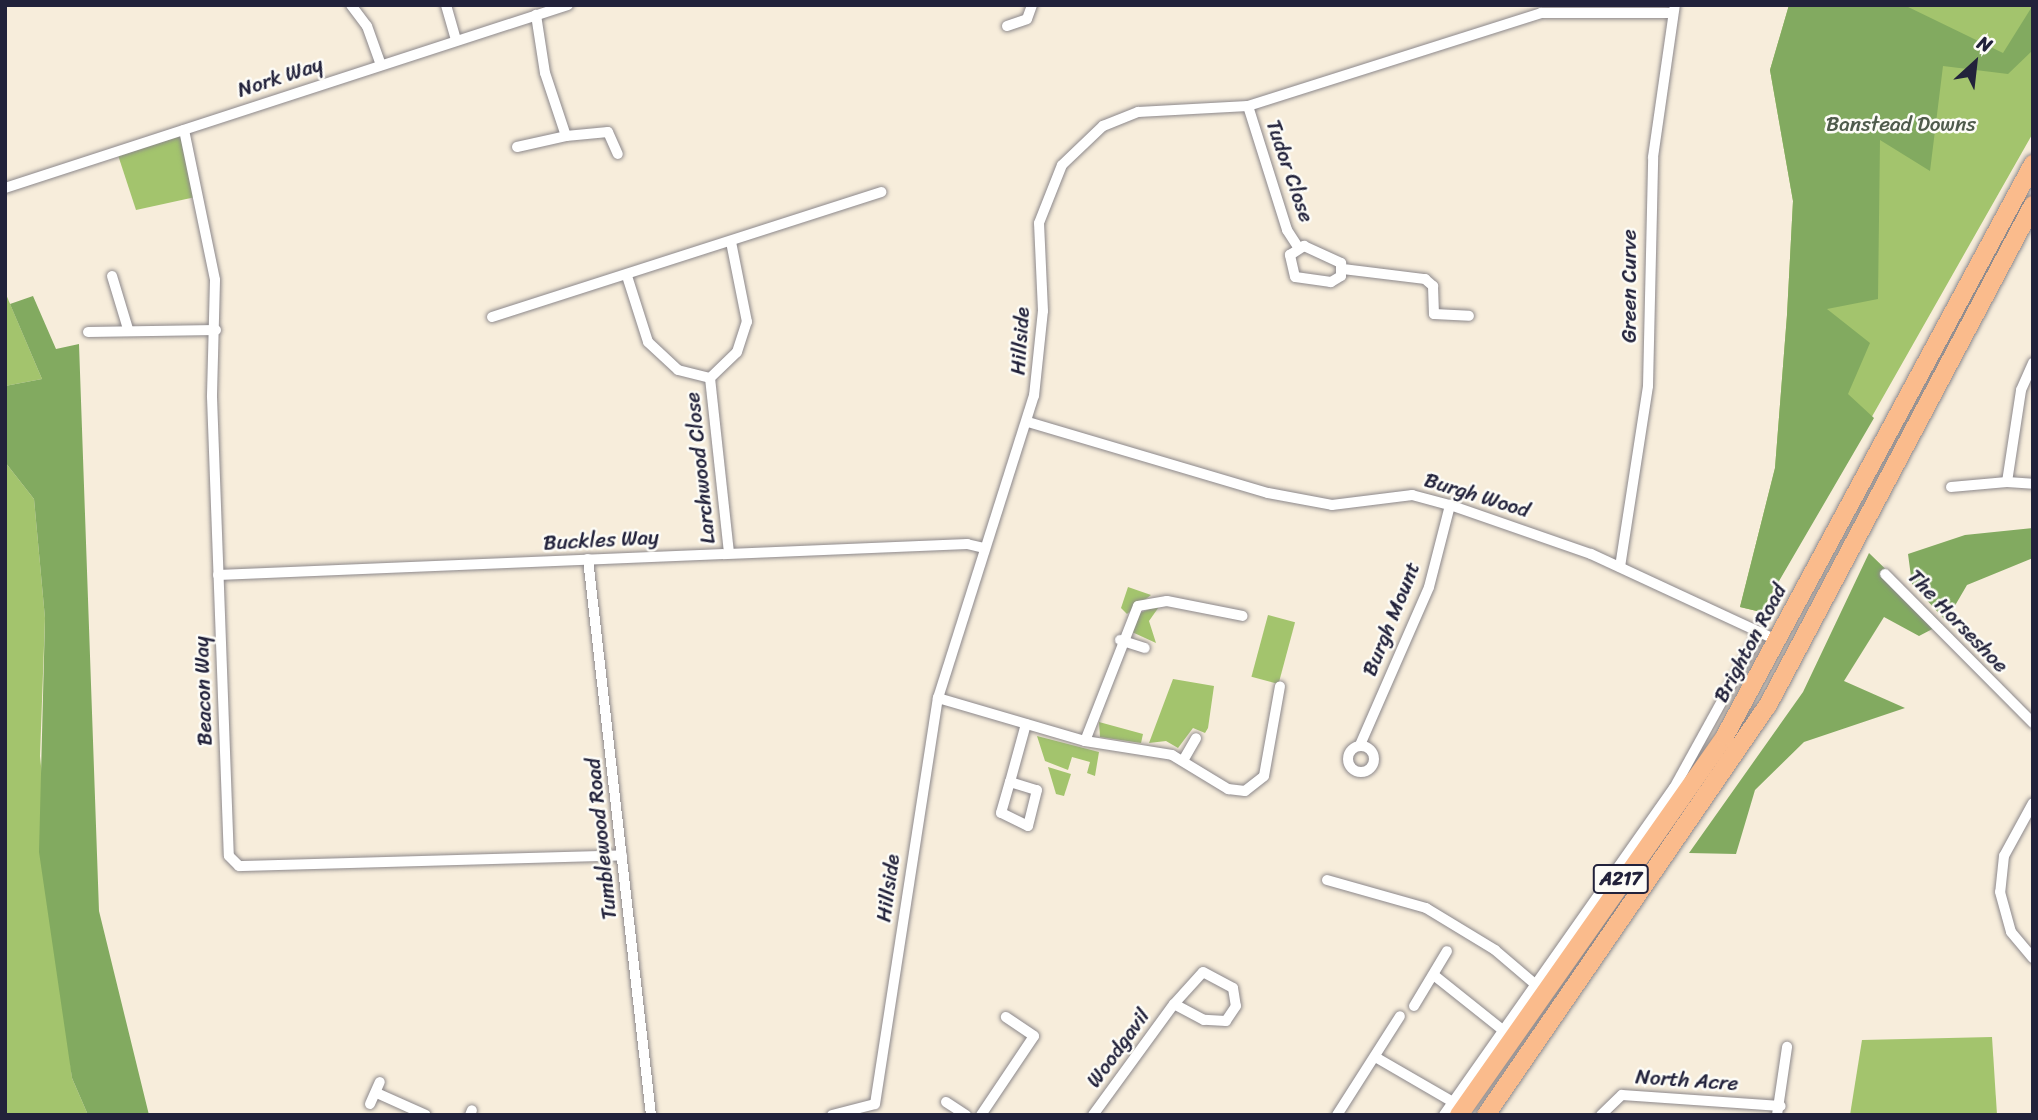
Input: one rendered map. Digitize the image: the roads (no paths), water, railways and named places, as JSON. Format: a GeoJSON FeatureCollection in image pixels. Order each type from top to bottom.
{"type":"FeatureCollection","features":[{"type":"Feature","properties":{"kind":"highway","name":"Brighton Road"},"geometry":{"type":"LineString","coordinates":[[1456,1108],[1725,736],[2033,164]]}},
{"type":"Feature","properties":{"kind":"highway","name":"Brighton Road"},"geometry":{"type":"LineString","coordinates":[[1486,1115],[1768,705],[2033,205]]}},
{"type":"Feature","properties":{"kind":"street"},"geometry":{"type":"LineString","coordinates":[[351,5],[367,26],[381,65]]}},
{"type":"Feature","properties":{"kind":"street"},"geometry":{"type":"LineString","coordinates":[[446,5],[456,40]]}},
{"type":"Feature","properties":{"kind":"street","name":"Nork Way"},"geometry":{"type":"LineString","coordinates":[[5,188],[568,5]]}},
{"type":"Feature","properties":{"kind":"street"},"geometry":{"type":"LineString","coordinates":[[1007,26],[1027,19],[1032,5]]}},
{"type":"Feature","properties":{"kind":"street","name":"Hillside"},"geometry":{"type":"LineString","coordinates":[[832,1115],[875,1104],[938,698],[1028,422],[1042,342],[1039,223],[1062,165],[1096,132],[1138,112],[1248,106],[1519,18],[1572,8],[1674,9]]}},
{"type":"Feature","properties":{"kind":"street","name":"Green Curve"},"geometry":{"type":"LineString","coordinates":[[1620,567],[1648,386],[1648,215],[1674,9]]}},
{"type":"Feature","properties":{"kind":"street"},"geometry":{"type":"LineString","coordinates":[[536,15],[545,73],[566,136]]}},
{"type":"Feature","properties":{"kind":"street","name":"Tudor Close"},"geometry":{"type":"LineString","coordinates":[[1248,106],[1287,230],[1298,247],[1332,257],[1343,269],[1331,282],[1301,280],[1289,267],[1298,247]]}},
{"type":"Feature","properties":{"kind":"street","name":"Beacon Way"},"geometry":{"type":"LineString","coordinates":[[184,130],[212,253],[216,330],[218,575],[232,861],[622,855]]}},
{"type":"Feature","properties":{"kind":"street"},"geometry":{"type":"LineString","coordinates":[[517,147],[566,136],[608,132],[618,154]]}},
{"type":"Feature","properties":{"kind":"street"},"geometry":{"type":"LineString","coordinates":[[492,317],[627,276],[881,192]]}},
{"type":"Feature","properties":{"kind":"street","name":"Larchwood Close"},"geometry":{"type":"LineString","coordinates":[[710,379],[737,352],[747,322],[732,242]]}},
{"type":"Feature","properties":{"kind":"street"},"geometry":{"type":"LineString","coordinates":[[1343,269],[1420,277],[1433,286],[1434,314],[1469,316]]}},
{"type":"Feature","properties":{"kind":"street"},"geometry":{"type":"LineString","coordinates":[[112,276],[128,329]]}},
{"type":"Feature","properties":{"kind":"street","name":"Larchwood Close"},"geometry":{"type":"LineString","coordinates":[[627,276],[648,342],[678,370],[710,379]]}},
{"type":"Feature","properties":{"kind":"street"},"geometry":{"type":"LineString","coordinates":[[88,332],[128,329],[216,330]]}},
{"type":"Feature","properties":{"kind":"street"},"geometry":{"type":"LineString","coordinates":[[2007,482],[2021,390],[2033,363]]}},
{"type":"Feature","properties":{"kind":"street","name":"Larchwood Close"},"geometry":{"type":"LineString","coordinates":[[710,379],[729,553]]}},
{"type":"Feature","properties":{"kind":"street","name":"Burgh Wood"},"geometry":{"type":"LineString","coordinates":[[1028,422],[1268,494],[1332,505],[1412,495],[1450,505],[1620,567],[1778,641]]}},
{"type":"Feature","properties":{"kind":"street"},"geometry":{"type":"LineString","coordinates":[[1951,487],[2007,482],[2033,484]]}},
{"type":"Feature","properties":{"kind":"street","name":"Burgh Mount"},"geometry":{"type":"LineString","coordinates":[[1360,745],[1424,598],[1450,505]]}},
{"type":"Feature","properties":{"kind":"street","name":"Buckles Way"},"geometry":{"type":"LineString","coordinates":[[218,575],[729,553],[985,548]]}},
{"type":"Feature","properties":{"kind":"street","name":"Tumblewood Road"},"geometry":{"type":"LineString","coordinates":[[588,559],[650,1115]]}},
{"type":"Feature","properties":{"kind":"street","name":"The Horseshoe"},"geometry":{"type":"LineString","coordinates":[[1885,574],[2033,723]]}},
{"type":"Feature","properties":{"kind":"street"},"geometry":{"type":"LineString","coordinates":[[1085,741],[1131,616],[1150,601],[1243,616]]}},
{"type":"Feature","properties":{"kind":"street","name":"Brighton Road"},"geometry":{"type":"LineString","coordinates":[[1444,1115],[1456,1108],[1504,1031],[1693,759],[1760,632]]}},
{"type":"Feature","properties":{"kind":"street"},"geometry":{"type":"LineString","coordinates":[[1120,640],[1145,649]]}},
{"type":"Feature","properties":{"kind":"street"},"geometry":{"type":"LineString","coordinates":[[938,698],[1085,741],[1184,759],[1228,789],[1256,788],[1264,776],[1280,686]]}},
{"type":"Feature","properties":{"kind":"street"},"geometry":{"type":"LineString","coordinates":[[1010,782],[1026,724]]}},
{"type":"Feature","properties":{"kind":"street"},"geometry":{"type":"LineString","coordinates":[[1184,759],[1196,738]]}},
{"type":"Feature","properties":{"kind":"street"},"geometry":{"type":"LineString","coordinates":[[2033,803],[2004,856],[2000,892],[2011,932],[2033,958]]}},
{"type":"Feature","properties":{"kind":"street"},"geometry":{"type":"LineString","coordinates":[[1327,880],[1426,908],[1495,950],[1536,985]]}},
{"type":"Feature","properties":{"kind":"street"},"geometry":{"type":"LineString","coordinates":[[1414,1006],[1435,976],[1447,951]]}},
{"type":"Feature","properties":{"kind":"street","name":"Woodgavil"},"geometry":{"type":"LineString","coordinates":[[1093,1115],[1174,1004],[1203,972],[1225,981],[1237,998],[1232,1013],[1216,1023],[1174,1004]]}},
{"type":"Feature","properties":{"kind":"street"},"geometry":{"type":"LineString","coordinates":[[1435,976],[1504,1031]]}},
{"type":"Feature","properties":{"kind":"street"},"geometry":{"type":"LineString","coordinates":[[1337,1115],[1377,1058],[1400,1016]]}},
{"type":"Feature","properties":{"kind":"street"},"geometry":{"type":"LineString","coordinates":[[981,1115],[1034,1036],[1006,1017]]}},
{"type":"Feature","properties":{"kind":"street","name":"North Acre"},"geometry":{"type":"LineString","coordinates":[[1601,1115],[1622,1095],[1779,1110],[1787,1047]]}},
{"type":"Feature","properties":{"kind":"street"},"geometry":{"type":"LineString","coordinates":[[1377,1058],[1456,1108]]}},
{"type":"Feature","properties":{"kind":"street"},"geometry":{"type":"LineString","coordinates":[[370,1104],[379,1088],[426,1115]]}},
{"type":"Feature","properties":{"kind":"street"},"geometry":{"type":"LineString","coordinates":[[946,1102],[966,1115]]}},
{"type":"Feature","properties":{"kind":"park label","name":"Banstead Downs"},"geometry":{"type":"Point","coordinates":[1901,124]}}]}
